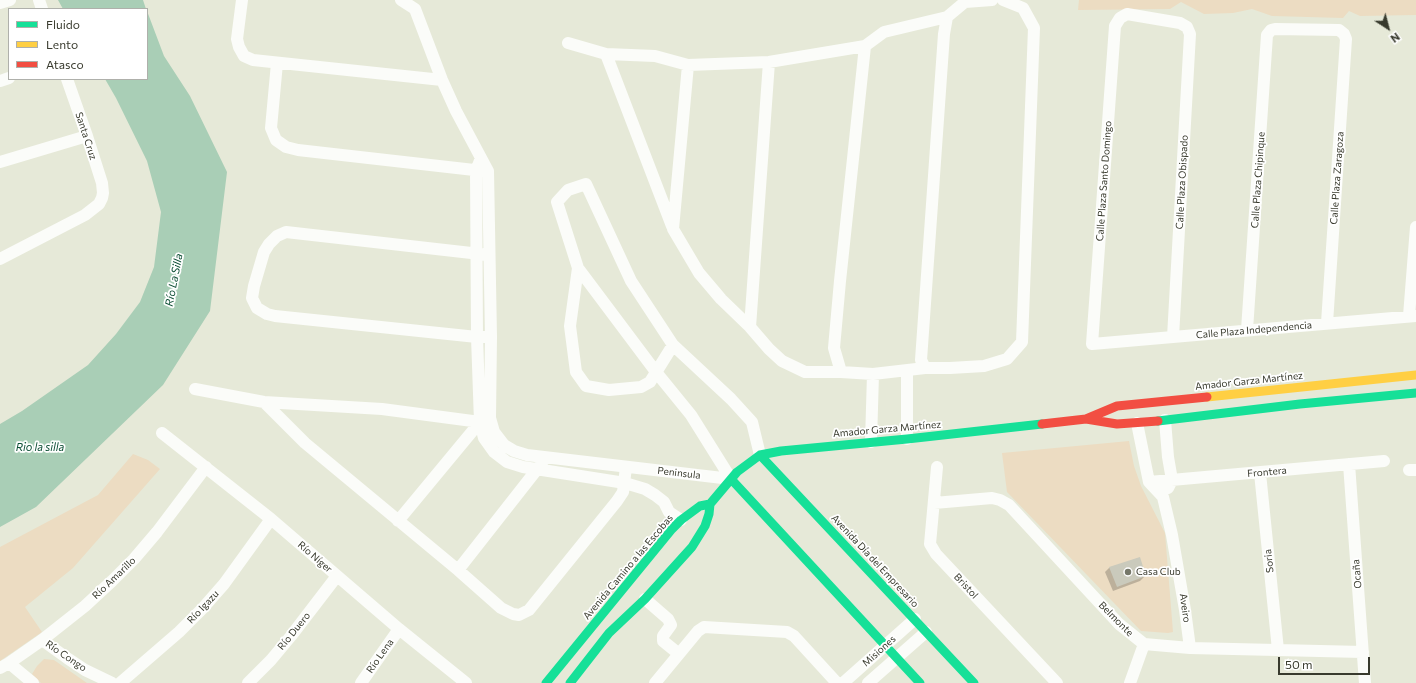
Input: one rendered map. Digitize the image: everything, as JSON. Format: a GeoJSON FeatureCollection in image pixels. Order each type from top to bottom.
{"type":"FeatureCollection","features":[{"type":"Feature","properties":{"kind":"street"},"geometry":{"type":"LineString","coordinates":[[0,3],[10,0]]}},
{"type":"Feature","properties":{"kind":"street"},"geometry":{"type":"LineString","coordinates":[[242,0],[237,39],[238,48],[244,56],[253,60],[442,80]]}},
{"type":"Feature","properties":{"kind":"street"},"geometry":{"type":"LineString","coordinates":[[401,0],[414,9],[442,80],[456,111],[481,158],[483,254],[491,337],[484,438],[494,452],[507,462],[522,467],[625,483],[644,489],[664,502],[669,512],[681,520]]}},
{"type":"Feature","properties":{"kind":"street"},"geometry":{"type":"LineString","coordinates":[[568,43],[606,54],[655,56],[688,65],[769,62],[865,46],[884,32],[947,17],[964,2],[992,0]]}},
{"type":"Feature","properties":{"kind":"street"},"geometry":{"type":"LineString","coordinates":[[606,54],[673,229],[699,273],[721,300],[750,327],[769,349],[782,361],[805,372],[873,374],[925,368],[984,366],[1008,359],[1022,342],[1034,28],[1023,8],[1003,0]]}},
{"type":"Feature","properties":{"kind":"street","name":"Calle Plaza Obispado"},"geometry":{"type":"LineString","coordinates":[[1120,18],[1127,14],[1180,23],[1187,27],[1190,34],[1173,337]]}},
{"type":"Feature","properties":{"kind":"street"},"geometry":{"type":"LineString","coordinates":[[925,368],[921,360],[944,34],[947,17]]}},
{"type":"Feature","properties":{"kind":"street","name":"Calle Plaza Santo Domingo"},"geometry":{"type":"LineString","coordinates":[[1092,344],[1115,26],[1120,18]]}},
{"type":"Feature","properties":{"kind":"street","name":"Calle Plaza Zaragoza"},"geometry":{"type":"LineString","coordinates":[[1271,30],[1339,30],[1344,34],[1346,39],[1327,323]]}},
{"type":"Feature","properties":{"kind":"street","name":"Calle Plaza Chipinque"},"geometry":{"type":"LineString","coordinates":[[1247,330],[1267,35],[1271,30]]}},
{"type":"Feature","properties":{"kind":"street"},"geometry":{"type":"LineString","coordinates":[[841,372],[834,348],[865,46]]}},
{"type":"Feature","properties":{"kind":"street"},"geometry":{"type":"LineString","coordinates":[[750,327],[769,62]]}},
{"type":"Feature","properties":{"kind":"street"},"geometry":{"type":"LineString","coordinates":[[277,63],[271,128],[276,140],[286,147],[298,150],[482,171]]}},
{"type":"Feature","properties":{"kind":"street"},"geometry":{"type":"LineString","coordinates":[[673,229],[688,65]]}},
{"type":"Feature","properties":{"kind":"street","name":"Santa Cruz"},"geometry":{"type":"LineString","coordinates":[[0,259],[91,211],[99,204],[103,193],[87,136],[67,80]]}},
{"type":"Feature","properties":{"kind":"street"},"geometry":{"type":"LineString","coordinates":[[0,162],[87,136]]}},
{"type":"Feature","properties":{"kind":"street"},"geometry":{"type":"LineString","coordinates":[[760,455],[752,422],[731,399],[673,345],[631,280],[586,184],[568,190],[558,202],[578,268],[656,372],[691,415],[731,479],[920,683]]}},
{"type":"Feature","properties":{"kind":"street"},"geometry":{"type":"LineString","coordinates":[[1412,316],[1416,227]]}},
{"type":"Feature","properties":{"kind":"street"},"geometry":{"type":"LineString","coordinates":[[483,254],[286,232],[277,236],[264,252],[252,298],[257,308],[267,314],[275,316],[477,337],[491,337]]}},
{"type":"Feature","properties":{"kind":"street"},"geometry":{"type":"LineString","coordinates":[[398,521],[485,420],[477,337],[483,254]]}},
{"type":"Feature","properties":{"kind":"street"},"geometry":{"type":"LineString","coordinates":[[578,268],[570,326],[576,372],[586,386],[609,390],[641,387],[650,382],[673,345]]}},
{"type":"Feature","properties":{"kind":"street","name":"Calle Plaza Independencia"},"geometry":{"type":"LineString","coordinates":[[1092,344],[1412,316]]}},
{"type":"Feature","properties":{"kind":"street"},"geometry":{"type":"LineString","coordinates":[[907,370],[907,439]]}},
{"type":"Feature","properties":{"kind":"street"},"geometry":{"type":"LineString","coordinates":[[871,442],[873,374]]}},
{"type":"Feature","properties":{"kind":"street","name":"Amador Garza Martínez"},"geometry":{"type":"LineString","coordinates":[[1086,419],[1117,406],[1416,376]]}},
{"type":"Feature","properties":{"kind":"street"},"geometry":{"type":"LineString","coordinates":[[195,389],[264,402],[382,409],[485,420]]}},
{"type":"Feature","properties":{"kind":"street","name":"Amador Garza Martínez"},"geometry":{"type":"LineString","coordinates":[[710,504],[731,479],[748,462],[760,455],[781,451],[907,439],[1086,419],[1117,424],[1137,423],[1300,404],[1416,394]]}},
{"type":"Feature","properties":{"kind":"street"},"geometry":{"type":"LineString","coordinates":[[264,402],[294,433],[398,521],[507,612],[519,615],[525,613],[535,604],[617,501],[625,483],[626,467]]}},
{"type":"Feature","properties":{"kind":"street","name":"Peninsula"},"geometry":{"type":"LineString","coordinates":[[485,420],[504,445],[514,451],[527,455],[731,479]]}},
{"type":"Feature","properties":{"kind":"street"},"geometry":{"type":"LineString","coordinates":[[1137,423],[1149,482],[1163,497],[1172,480],[1168,457],[1165,420]]}},
{"type":"Feature","properties":{"kind":"street","name":"Río Níger"},"geometry":{"type":"LineString","coordinates":[[162,433],[271,519],[399,629],[466,683]]}},
{"type":"Feature","properties":{"kind":"street","name":"Avenida Día del Empresario"},"geometry":{"type":"LineString","coordinates":[[760,455],[974,683]]}},
{"type":"Feature","properties":{"kind":"street"},"geometry":{"type":"LineString","coordinates":[[458,570],[546,457]]}},
{"type":"Feature","properties":{"kind":"street","name":"Frontera"},"geometry":{"type":"LineString","coordinates":[[1149,482],[1384,461]]}},
{"type":"Feature","properties":{"kind":"street","name":"Ocaña"},"geometry":{"type":"LineString","coordinates":[[1348,464],[1365,683]]}},
{"type":"Feature","properties":{"kind":"street","name":"Río Amarillo"},"geometry":{"type":"LineString","coordinates":[[4,666],[42,640],[85,606],[112,581],[134,559],[157,532],[206,467]]}},
{"type":"Feature","properties":{"kind":"street","name":"Bristol"},"geometry":{"type":"LineString","coordinates":[[937,467],[930,544],[936,554],[1057,683]]}},
{"type":"Feature","properties":{"kind":"street","name":"Soria"},"geometry":{"type":"LineString","coordinates":[[1260,473],[1278,650]]}},
{"type":"Feature","properties":{"kind":"street","name":"Aveiro"},"geometry":{"type":"LineString","coordinates":[[1163,497],[1179,572],[1190,648]]}},
{"type":"Feature","properties":{"kind":"street","name":"Belmonte"},"geometry":{"type":"LineString","coordinates":[[934,503],[992,498],[1009,505],[1119,624],[1144,644]]}},
{"type":"Feature","properties":{"kind":"street"},"geometry":{"type":"LineString","coordinates":[[570,683],[609,633],[645,599],[692,547],[705,526],[709,514],[710,504]]}},
{"type":"Feature","properties":{"kind":"street","name":"Avenida Camino a las Escobas"},"geometry":{"type":"LineString","coordinates":[[546,683],[672,529],[681,520],[700,506],[710,504]]}},
{"type":"Feature","properties":{"kind":"street","name":"Río Igazu"},"geometry":{"type":"LineString","coordinates":[[120,683],[179,632],[203,608],[224,584],[271,519]]}},
{"type":"Feature","properties":{"kind":"street","name":"Río Duero"},"geometry":{"type":"LineString","coordinates":[[248,683],[271,660],[291,636],[337,576]]}},
{"type":"Feature","properties":{"kind":"street"},"geometry":{"type":"LineString","coordinates":[[645,599],[668,619],[672,625],[663,636],[664,641],[679,654]]}},
{"type":"Feature","properties":{"kind":"street","name":"Misiones"},"geometry":{"type":"LineString","coordinates":[[843,683],[915,619]]}},
{"type":"Feature","properties":{"kind":"street"},"geometry":{"type":"LineString","coordinates":[[655,683],[698,631],[704,627],[787,632],[794,636],[837,683]]}},
{"type":"Feature","properties":{"kind":"street","name":"Río Lena"},"geometry":{"type":"LineString","coordinates":[[361,683],[399,629]]}},
{"type":"Feature","properties":{"kind":"street","name":"Misiones"},"geometry":{"type":"LineString","coordinates":[[868,683],[926,632]]}},
{"type":"Feature","properties":{"kind":"street","name":"Río Congo"},"geometry":{"type":"LineString","coordinates":[[42,640],[73,662],[112,683]]}},
{"type":"Feature","properties":{"kind":"street"},"geometry":{"type":"LineString","coordinates":[[1130,683],[1144,644],[1190,648],[1363,652]]}},
{"type":"Feature","properties":{"kind":"street"},"geometry":{"type":"LineString","coordinates":[[4,666],[32,683]]}},
{"type":"Feature","properties":{"kind":"shaded area"},"geometry":{"type":"Polygon","coordinates":[[[1079,0],[1416,0],[1416,15],[1360,16],[1349,11],[1343,18],[1272,16],[1252,9],[1233,13],[1204,14],[1181,2],[1170,9],[1078,10],[1079,0]]]}},
{"type":"Feature","properties":{"kind":"shaded area"},"geometry":{"type":"Polygon","coordinates":[[[1129,441],[1134,466],[1141,486],[1165,533],[1173,632],[1141,631],[1007,492],[1002,453],[1129,441]]]}},
{"type":"Feature","properties":{"kind":"shaded area"},"geometry":{"type":"Polygon","coordinates":[[[133,454],[148,460],[160,469],[73,568],[25,607],[42,632],[0,661],[0,547],[98,495],[133,454]]]}},
{"type":"Feature","properties":{"kind":"shaded area"},"geometry":{"type":"Polygon","coordinates":[[[44,659],[54,660],[87,683],[41,683],[32,674],[44,659]]]}},
{"type":"Feature","properties":{"kind":"water"},"geometry":{"type":"Polygon","coordinates":[[[58,0],[143,0],[146,8],[62,8],[58,0]]]}},
{"type":"Feature","properties":{"kind":"water","name":"Rio la silla"},"geometry":{"type":"Polygon","coordinates":[[[148,14],[164,56],[190,96],[227,172],[210,311],[163,385],[36,507],[0,527],[0,424],[22,411],[88,365],[116,334],[140,302],[154,267],[161,212],[147,161],[106,80],[148,80],[148,14]]]}},
{"type":"Feature","properties":{"kind":"building","name":"Casa Club"},"geometry":{"type":"Polygon","coordinates":[[[1140,557],[1146,576],[1117,587],[1109,567],[1140,557]]]}},
{"type":"Feature","properties":{"kind":"traffic: fast"},"geometry":{"type":"LineString","coordinates":[[1158,421],[1300,404],[1416,393]]}},
{"type":"Feature","properties":{"kind":"traffic: fast"},"geometry":{"type":"LineString","coordinates":[[710,504],[737,472],[760,455],[781,451],[1042,424]]}},
{"type":"Feature","properties":{"kind":"traffic: fast"},"geometry":{"type":"LineString","coordinates":[[760,455],[974,683]]}},
{"type":"Feature","properties":{"kind":"traffic: fast"},"geometry":{"type":"LineString","coordinates":[[731,479],[920,683]]}},
{"type":"Feature","properties":{"kind":"traffic: fast"},"geometry":{"type":"LineString","coordinates":[[546,683],[672,529],[681,520],[700,506],[710,504]]}},
{"type":"Feature","properties":{"kind":"traffic: fast"},"geometry":{"type":"LineString","coordinates":[[570,683],[609,633],[645,599],[692,547],[705,526],[709,514],[710,504]]}},
{"type":"Feature","properties":{"kind":"traffic: slow"},"geometry":{"type":"LineString","coordinates":[[1207,397],[1416,375]]}},
{"type":"Feature","properties":{"kind":"traffic: jam"},"geometry":{"type":"LineString","coordinates":[[1086,419],[1117,406],[1207,397]]}},
{"type":"Feature","properties":{"kind":"traffic: jam"},"geometry":{"type":"LineString","coordinates":[[1042,424],[1086,419],[1117,424],[1158,421]]}},
{"type":"Feature","properties":{"kind":"place","name":"Casa Club"},"geometry":{"type":"Point","coordinates":[1128,572]}},
{"type":"Feature","properties":{"kind":"water label","name":"Río La Silla"},"geometry":{"type":"Point","coordinates":[174,280]}}]}
